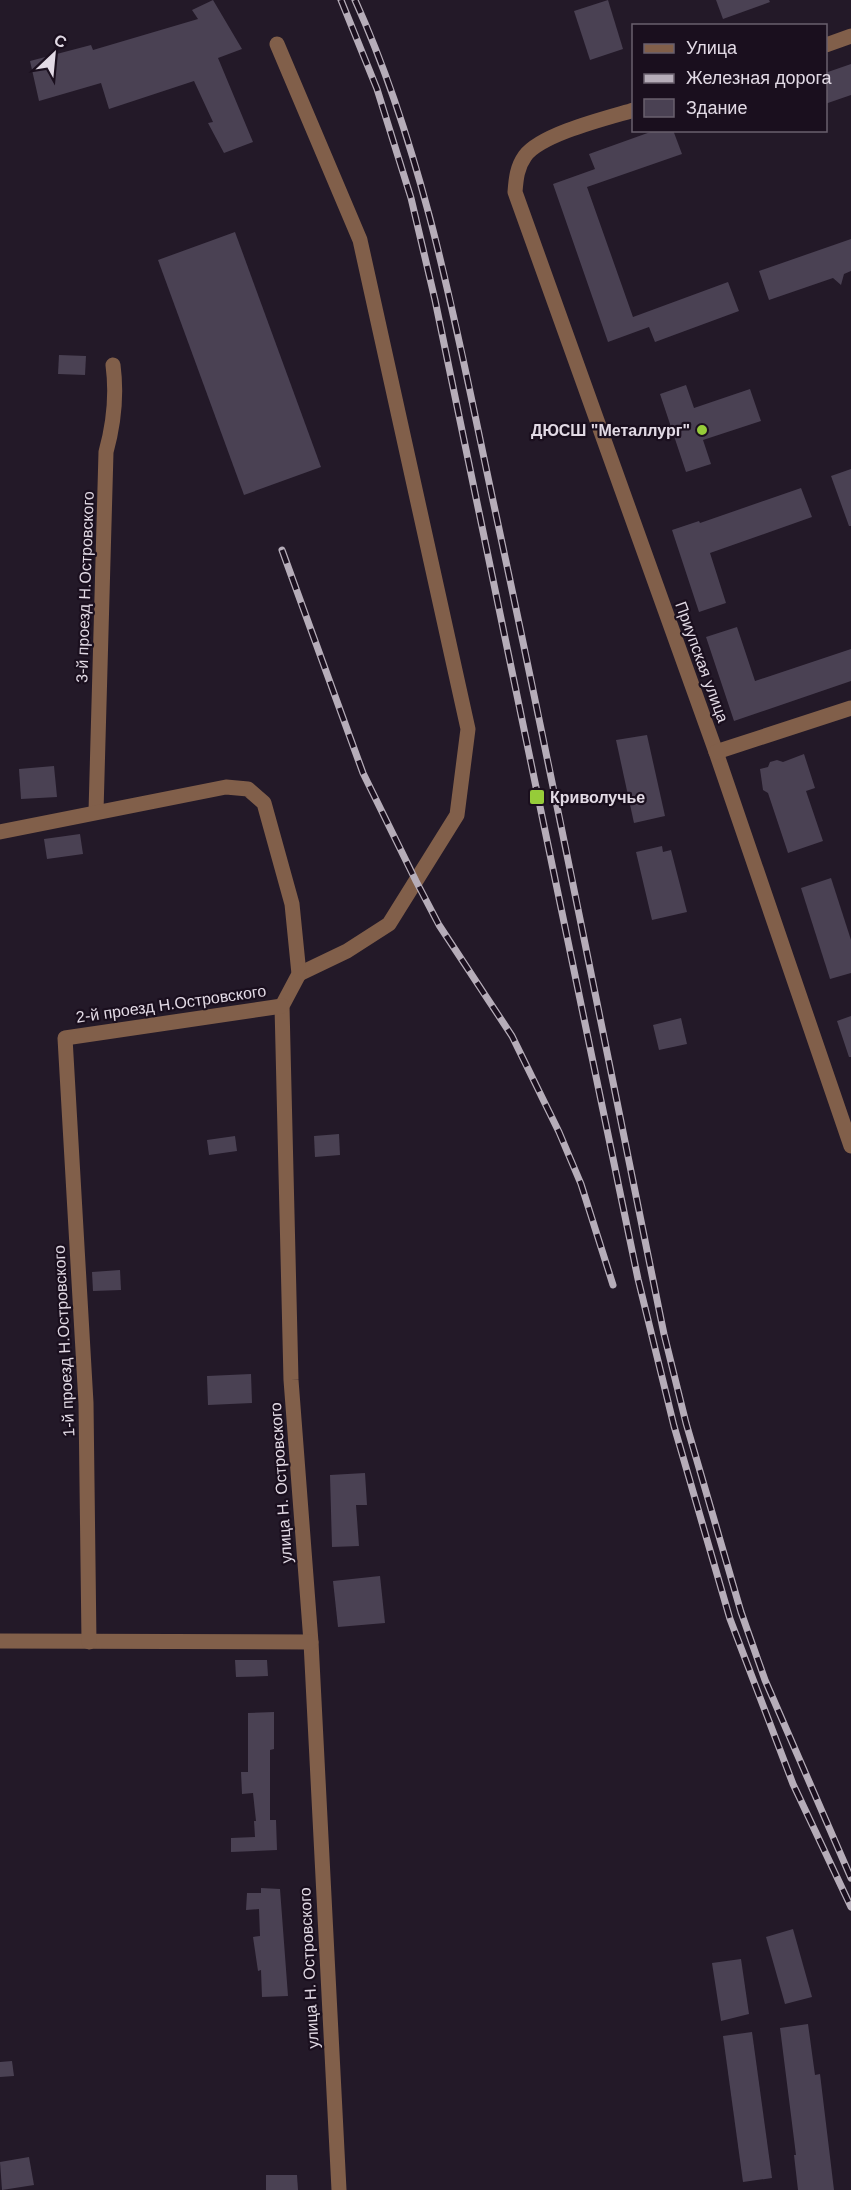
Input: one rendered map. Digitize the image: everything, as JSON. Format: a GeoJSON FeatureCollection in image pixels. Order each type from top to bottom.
{"type":"FeatureCollection","features":[{"type":"Feature","properties":{"kind":"street"},"geometry":{"type":"LineString","coordinates":[[827,44],[851,36]]}},
{"type":"Feature","properties":{"kind":"street"},"geometry":{"type":"LineString","coordinates":[[0,832],[226,787],[248,789],[264,803],[292,903],[299,974],[347,951],[389,924],[457,815],[468,729],[360,240],[277,44]]}},
{"type":"Feature","properties":{"kind":"street","name":"Приупская улица"},"geometry":{"type":"LineString","coordinates":[[632,110],[546,140],[526,154],[517,170],[515,192],[716,752],[851,1145]]}},
{"type":"Feature","properties":{"kind":"street","name":"3-й проезд Н.Островского"},"geometry":{"type":"LineString","coordinates":[[96,812],[106,452],[114,424],[113,364]]}},
{"type":"Feature","properties":{"kind":"street"},"geometry":{"type":"LineString","coordinates":[[716,752],[851,708]]}},
{"type":"Feature","properties":{"kind":"street","name":"улица Н. Островского"},"geometry":{"type":"LineString","coordinates":[[299,974],[282,1006],[291,1380],[311,1642],[339,2190]]}},
{"type":"Feature","properties":{"kind":"street","name":"2-й проезд Н.Островского"},"geometry":{"type":"LineString","coordinates":[[65,1038],[282,1006]]}},
{"type":"Feature","properties":{"kind":"street","name":"1-й проезд Н.Островского"},"geometry":{"type":"LineString","coordinates":[[65,1038],[86,1403],[89,1642]]}},
{"type":"Feature","properties":{"kind":"street"},"geometry":{"type":"LineString","coordinates":[[0,1641],[311,1642]]}},
{"type":"Feature","properties":{"kind":"building"},"geometry":{"type":"Polygon","coordinates":[[[213,0],[242,49],[218,58],[253,142],[224,153],[208,123],[213,122],[194,81],[109,109],[101,83],[39,101],[30,61],[91,45],[93,50],[198,19],[192,10],[213,0]]]}},
{"type":"Feature","properties":{"kind":"building"},"geometry":{"type":"Polygon","coordinates":[[[608,0],[623,49],[590,60],[574,11],[608,0]]]}},
{"type":"Feature","properties":{"kind":"building"},"geometry":{"type":"Polygon","coordinates":[[[716,0],[769,0],[770,2],[723,19],[716,0]]]}},
{"type":"Feature","properties":{"kind":"building"},"geometry":{"type":"Polygon","coordinates":[[[851,64],[851,95],[827,103],[827,72],[851,64]]]}},
{"type":"Feature","properties":{"kind":"building"},"geometry":{"type":"Polygon","coordinates":[[[650,132],[674,132],[682,154],[587,187],[633,317],[728,282],[739,311],[655,342],[649,327],[608,342],[553,184],[595,169],[589,154],[650,132]]]}},
{"type":"Feature","properties":{"kind":"building"},"geometry":{"type":"Polygon","coordinates":[[[235,232],[321,467],[244,495],[158,260],[235,232]]]}},
{"type":"Feature","properties":{"kind":"building"},"geometry":{"type":"Polygon","coordinates":[[[851,239],[851,271],[844,274],[841,285],[833,278],[769,300],[759,271],[851,239]]]}},
{"type":"Feature","properties":{"kind":"building"},"geometry":{"type":"Polygon","coordinates":[[[59,355],[86,356],[85,375],[58,374],[59,355]]]}},
{"type":"Feature","properties":{"kind":"building","name":"ДЮСШ \"Металлург\""},"geometry":{"type":"Polygon","coordinates":[[[686,385],[694,408],[750,389],[761,421],[703,440],[711,464],[686,472],[660,394],[686,385]]]}},
{"type":"Feature","properties":{"kind":"building"},"geometry":{"type":"Polygon","coordinates":[[[851,469],[851,526],[849,526],[831,476],[851,469]]]}},
{"type":"Feature","properties":{"kind":"building"},"geometry":{"type":"Polygon","coordinates":[[[801,488],[812,517],[710,553],[726,603],[699,612],[672,530],[699,521],[700,523],[801,488]]]}},
{"type":"Feature","properties":{"kind":"building"},"geometry":{"type":"Polygon","coordinates":[[[737,627],[755,681],[851,649],[851,681],[734,721],[706,637],[737,627]]]}},
{"type":"Feature","properties":{"kind":"building","name":"Криволучье"},"geometry":{"type":"Polygon","coordinates":[[[647,735],[665,816],[634,823],[616,740],[647,735]]]}},
{"type":"Feature","properties":{"kind":"building"},"geometry":{"type":"Polygon","coordinates":[[[804,754],[815,788],[806,791],[823,841],[788,853],[768,793],[763,790],[760,769],[768,767],[770,762],[777,760],[783,762],[804,754]]]}},
{"type":"Feature","properties":{"kind":"building"},"geometry":{"type":"Polygon","coordinates":[[[54,766],[57,797],[21,799],[19,769],[54,766]]]}},
{"type":"Feature","properties":{"kind":"building"},"geometry":{"type":"Polygon","coordinates":[[[80,834],[83,854],[47,859],[44,839],[80,834]]]}},
{"type":"Feature","properties":{"kind":"building"},"geometry":{"type":"Polygon","coordinates":[[[662,846],[663,852],[671,850],[687,912],[652,920],[636,852],[662,846]]]}},
{"type":"Feature","properties":{"kind":"building"},"geometry":{"type":"Polygon","coordinates":[[[831,878],[851,940],[851,973],[830,979],[801,888],[831,878]]]}},
{"type":"Feature","properties":{"kind":"building"},"geometry":{"type":"Polygon","coordinates":[[[851,1016],[851,1057],[849,1057],[837,1021],[851,1016]]]}},
{"type":"Feature","properties":{"kind":"building"},"geometry":{"type":"Polygon","coordinates":[[[681,1018],[687,1044],[659,1050],[653,1025],[681,1018]]]}},
{"type":"Feature","properties":{"kind":"building"},"geometry":{"type":"Polygon","coordinates":[[[339,1134],[340,1155],[315,1157],[314,1136],[339,1134]]]}},
{"type":"Feature","properties":{"kind":"building"},"geometry":{"type":"Polygon","coordinates":[[[235,1136],[237,1151],[209,1155],[207,1140],[235,1136]]]}},
{"type":"Feature","properties":{"kind":"building"},"geometry":{"type":"Polygon","coordinates":[[[120,1270],[121,1290],[93,1291],[92,1272],[120,1270]]]}},
{"type":"Feature","properties":{"kind":"building"},"geometry":{"type":"Polygon","coordinates":[[[251,1374],[252,1403],[208,1405],[207,1376],[251,1374]]]}},
{"type":"Feature","properties":{"kind":"building"},"geometry":{"type":"Polygon","coordinates":[[[365,1473],[367,1505],[356,1505],[359,1546],[332,1547],[330,1475],[365,1473]]]}},
{"type":"Feature","properties":{"kind":"building"},"geometry":{"type":"Polygon","coordinates":[[[380,1576],[385,1623],[338,1627],[333,1581],[380,1576]]]}},
{"type":"Feature","properties":{"kind":"building"},"geometry":{"type":"Polygon","coordinates":[[[235,1660],[267,1660],[268,1676],[236,1677],[235,1660]]]}},
{"type":"Feature","properties":{"kind":"building"},"geometry":{"type":"Polygon","coordinates":[[[274,1712],[274,1749],[270,1750],[270,1820],[276,1820],[277,1850],[231,1852],[231,1838],[255,1837],[253,1793],[242,1794],[241,1772],[248,1772],[248,1713],[274,1712]]]}},
{"type":"Feature","properties":{"kind":"building"},"geometry":{"type":"Polygon","coordinates":[[[261,1888],[280,1889],[288,1996],[262,1997],[261,1970],[258,1971],[253,1937],[260,1936],[259,1909],[246,1910],[247,1893],[261,1893],[261,1888]]]}},
{"type":"Feature","properties":{"kind":"building"},"geometry":{"type":"Polygon","coordinates":[[[793,1929],[812,1997],[785,2004],[766,1937],[793,1929]]]}},
{"type":"Feature","properties":{"kind":"building"},"geometry":{"type":"Polygon","coordinates":[[[741,1959],[749,2014],[721,2021],[712,1963],[741,1959]]]}},
{"type":"Feature","properties":{"kind":"building"},"geometry":{"type":"Polygon","coordinates":[[[808,2024],[815,2075],[820,2074],[834,2190],[798,2190],[794,2155],[796,2155],[780,2028],[808,2024]]]}},
{"type":"Feature","properties":{"kind":"building"},"geometry":{"type":"Polygon","coordinates":[[[752,2032],[772,2178],[743,2182],[723,2036],[752,2032]]]}},
{"type":"Feature","properties":{"kind":"building"},"geometry":{"type":"Polygon","coordinates":[[[12,2061],[14,2076],[0,2077],[0,2062],[12,2061]]]}},
{"type":"Feature","properties":{"kind":"building"},"geometry":{"type":"Polygon","coordinates":[[[29,2157],[34,2185],[2,2190],[0,2162],[29,2157]]]}},
{"type":"Feature","properties":{"kind":"building"},"geometry":{"type":"Polygon","coordinates":[[[266,2175],[297,2175],[298,2190],[266,2190],[266,2175]]]}},
{"type":"Feature","properties":{"kind":"railway"},"geometry":{"type":"LineString","coordinates":[[341,0],[377,89],[411,198],[435,300],[638,1279],[674,1426],[730,1619],[793,1784],[851,1907]]}},
{"type":"Feature","properties":{"kind":"railway"},"geometry":{"type":"LineString","coordinates":[[355,0],[381,62],[403,126],[423,192],[456,325],[541,726],[664,1334],[686,1423],[741,1612],[765,1680],[851,1878]]}},
{"type":"Feature","properties":{"kind":"railway"},"geometry":{"type":"LineString","coordinates":[[282,550],[363,773],[439,925],[512,1036],[559,1132],[581,1184],[613,1285]]}},
{"type":"Feature","properties":{"kind":"place","name":"ДЮСШ \"Металлург\""},"geometry":{"type":"Point","coordinates":[702,430]}},
{"type":"Feature","properties":{"kind":"place","name":"Криволучье"},"geometry":{"type":"Point","coordinates":[537,797]}}]}
